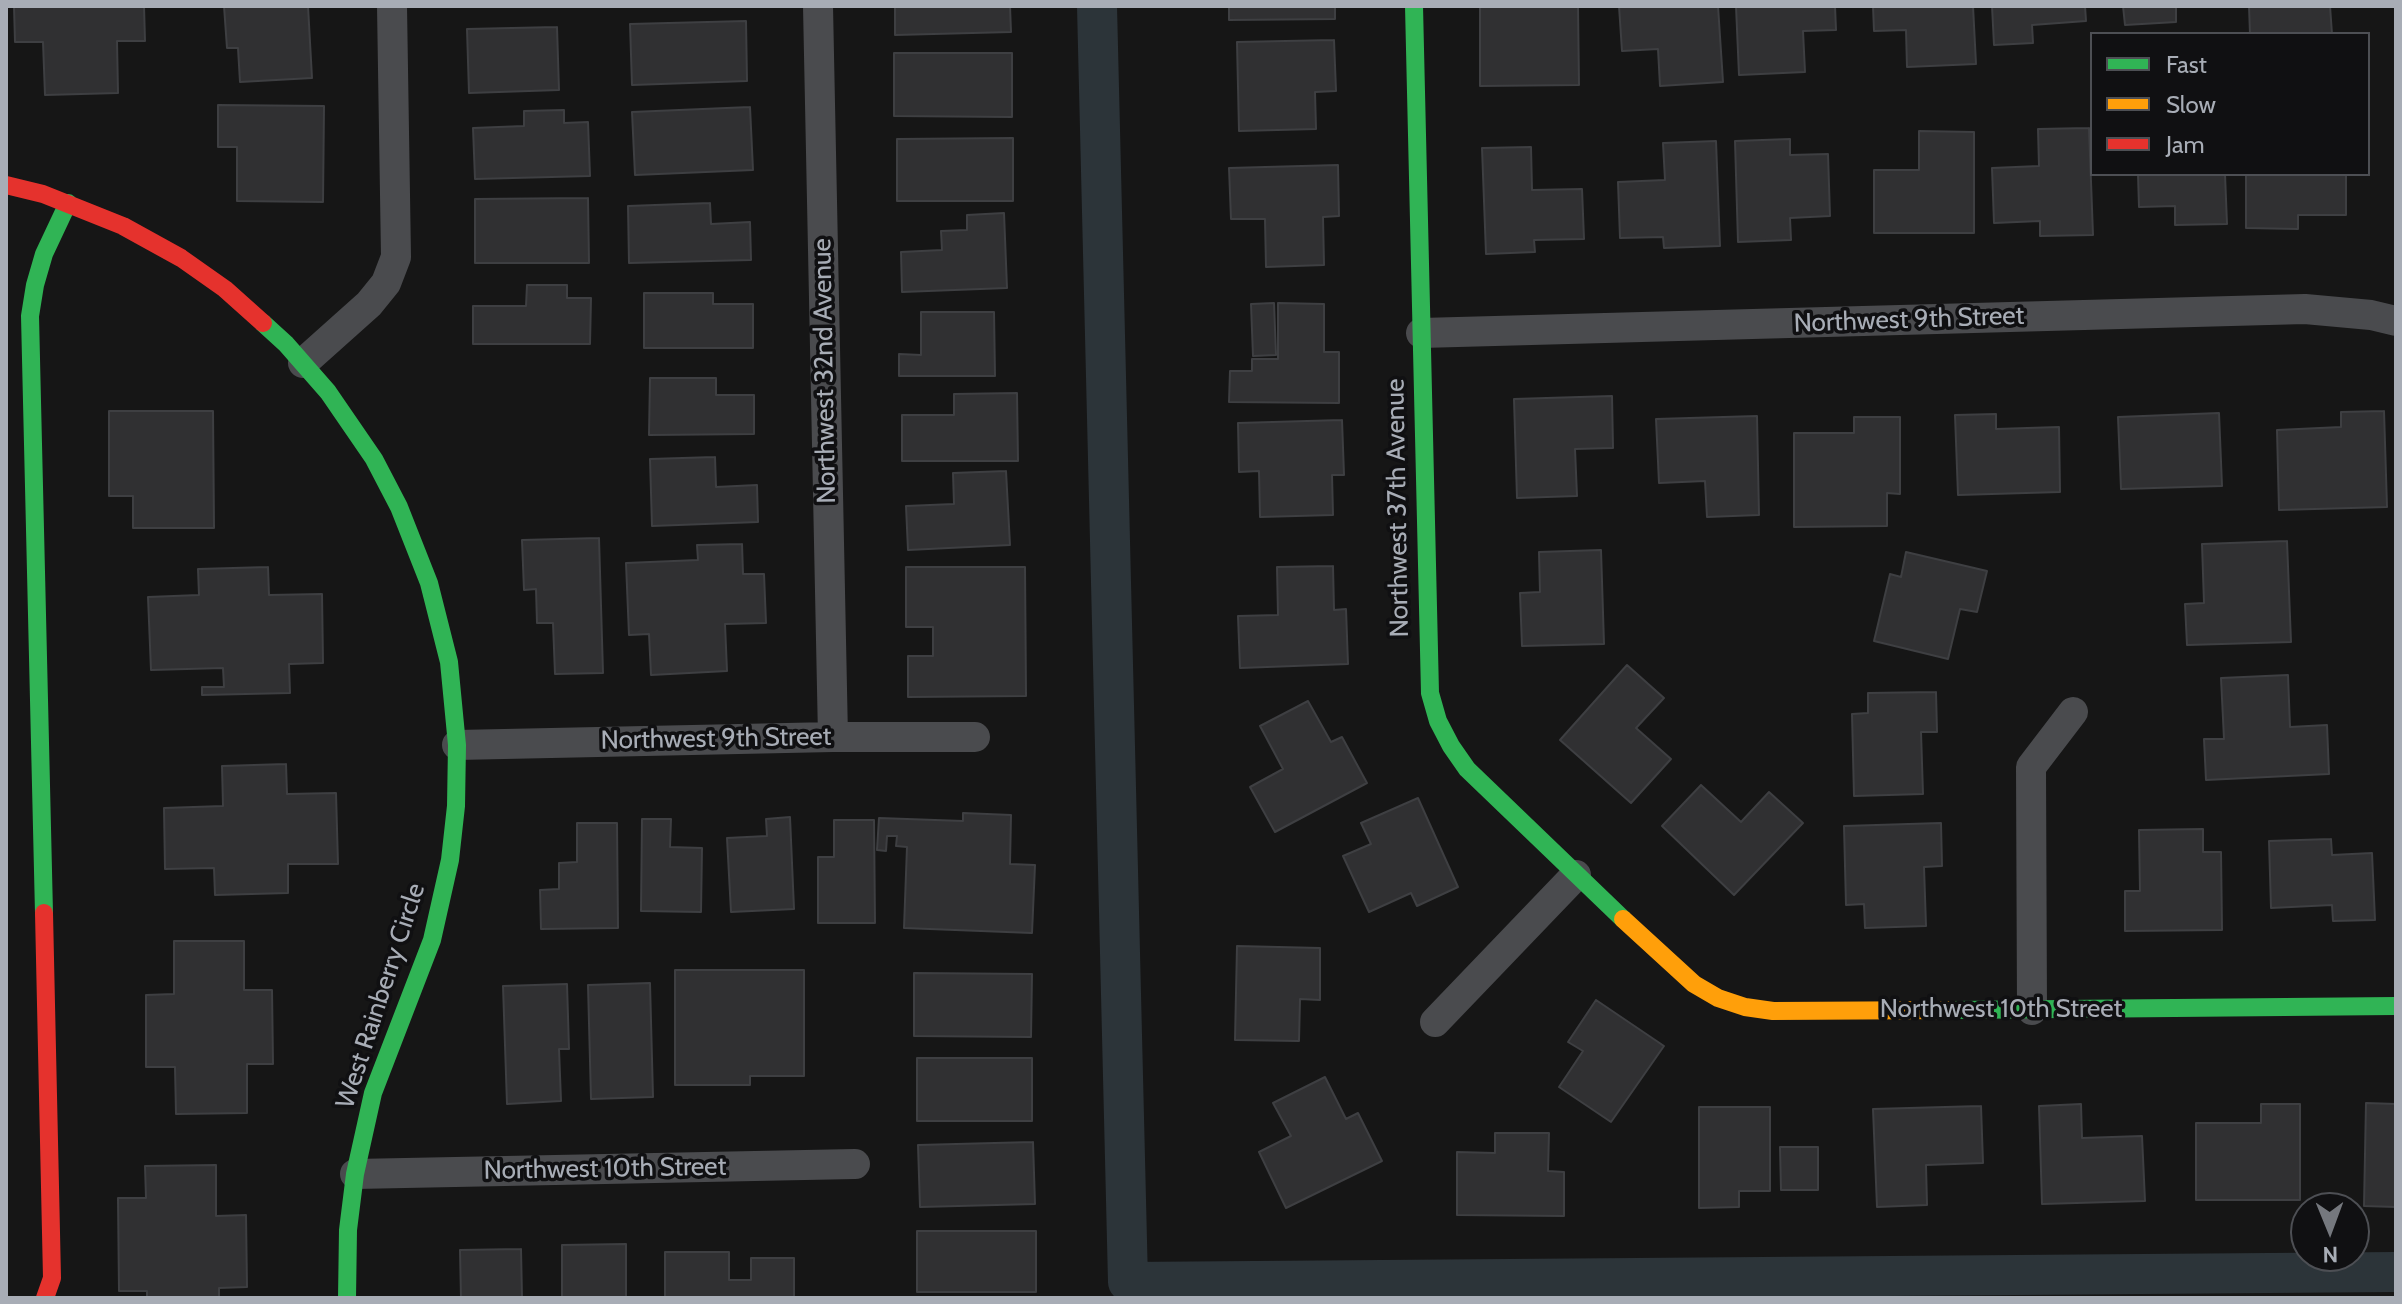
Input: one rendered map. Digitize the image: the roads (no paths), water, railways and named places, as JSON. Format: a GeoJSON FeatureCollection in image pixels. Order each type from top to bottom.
{"type":"FeatureCollection","features":[{"type":"Feature","properties":{"kind":"street"},"geometry":{"type":"LineString","coordinates":[[303,363],[369,304],[386,283],[396,257],[392,6]]}},
{"type":"Feature","properties":{"kind":"street","name":"Northwest 32nd Avenue"},"geometry":{"type":"LineString","coordinates":[[818,6],[833,737]]}},
{"type":"Feature","properties":{"kind":"street","name":"Northwest 37th Avenue"},"geometry":{"type":"LineString","coordinates":[[1414,6],[1430,693],[1438,721],[1467,769],[1633,929]]}},
{"type":"Feature","properties":{"kind":"street","name":"West Rainberry Circle"},"geometry":{"type":"LineString","coordinates":[[6,185],[68,203],[123,226],[181,258],[225,289],[303,363],[328,392],[374,459],[399,507],[429,583],[445,649],[457,745],[456,806],[450,860],[432,940],[373,1093],[355,1174],[348,1230],[347,1298]]}},
{"type":"Feature","properties":{"kind":"street"},"geometry":{"type":"LineString","coordinates":[[45,1298],[52,1278],[30,316],[44,254],[68,203]]}},
{"type":"Feature","properties":{"kind":"street","name":"Northwest 9th Street"},"geometry":{"type":"LineString","coordinates":[[1421,333],[2305,309],[2371,315],[2396,321]]}},
{"type":"Feature","properties":{"kind":"street"},"geometry":{"type":"LineString","coordinates":[[2032,1010],[2031,767],[2073,712]]}},
{"type":"Feature","properties":{"kind":"street","name":"Northwest 9th Street"},"geometry":{"type":"LineString","coordinates":[[457,745],[975,737]]}},
{"type":"Feature","properties":{"kind":"street"},"geometry":{"type":"LineString","coordinates":[[1435,1022],[1576,875]]}},
{"type":"Feature","properties":{"kind":"street","name":"Northwest 10th Street"},"geometry":{"type":"LineString","coordinates":[[1633,929],[1694,984],[1718,998],[1745,1007],[1773,1011],[2396,1006]]}},
{"type":"Feature","properties":{"kind":"street","name":"Northwest 10th Street"},"geometry":{"type":"LineString","coordinates":[[355,1174],[855,1164]]}},
{"type":"Feature","properties":{"kind":"waterway"},"geometry":{"type":"LineString","coordinates":[[1097,6],[1128,1282],[2396,1272]]}}]}
